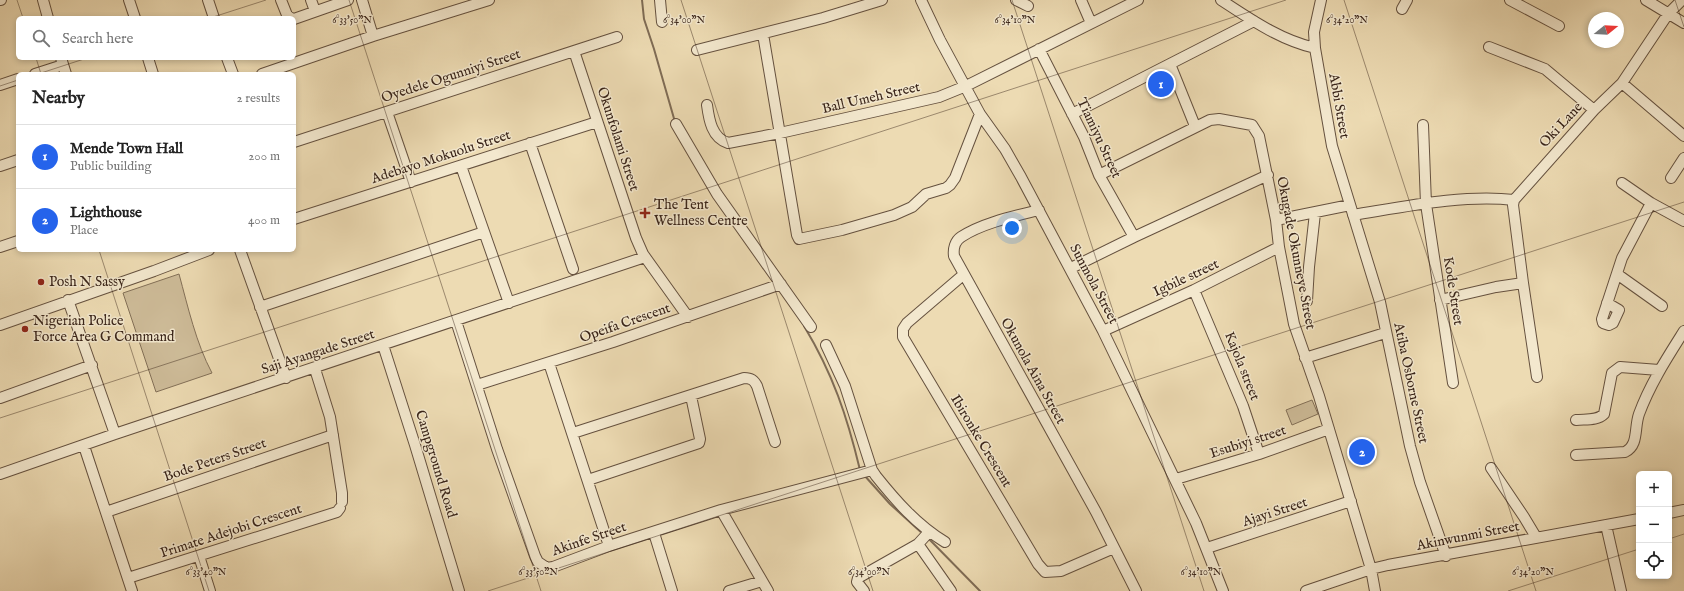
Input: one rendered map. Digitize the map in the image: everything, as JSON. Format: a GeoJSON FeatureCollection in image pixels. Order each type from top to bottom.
{"type":"FeatureCollection","features":[{"type":"Feature","properties":{"kind":"street"},"geometry":{"type":"LineString","coordinates":[[43,0],[47,16]]}},
{"type":"Feature","properties":{"kind":"street"},"geometry":{"type":"LineString","coordinates":[[130,0],[134,16]]}},
{"type":"Feature","properties":{"kind":"street"},"geometry":{"type":"LineString","coordinates":[[208,0],[213,16]]}},
{"type":"Feature","properties":{"kind":"street"},"geometry":{"type":"LineString","coordinates":[[281,0],[288,16]]}},
{"type":"Feature","properties":{"kind":"street"},"geometry":{"type":"LineString","coordinates":[[311,0],[315,11]]}},
{"type":"Feature","properties":{"kind":"street"},"geometry":{"type":"LineString","coordinates":[[296,18],[348,0]]}},
{"type":"Feature","properties":{"kind":"street"},"geometry":{"type":"LineString","coordinates":[[362,0],[373,36]]}},
{"type":"Feature","properties":{"kind":"street"},"geometry":{"type":"LineString","coordinates":[[273,72],[373,36],[489,0]]}},
{"type":"Feature","properties":{"kind":"street"},"geometry":{"type":"LineString","coordinates":[[660,0],[662,22]]}},
{"type":"Feature","properties":{"kind":"street"},"geometry":{"type":"LineString","coordinates":[[697,50],[823,18],[882,0]]}},
{"type":"Feature","properties":{"kind":"street","name":"Sunmola Street"},"geometry":{"type":"LineString","coordinates":[[921,0],[940,40],[980,114],[1004,149],[1071,268],[1176,479],[1207,548],[1223,591]]}},
{"type":"Feature","properties":{"kind":"street"},"geometry":{"type":"LineString","coordinates":[[1016,0],[1028,6]]}},
{"type":"Feature","properties":{"kind":"street"},"geometry":{"type":"LineString","coordinates":[[1081,0],[1092,23]]}},
{"type":"Feature","properties":{"kind":"street","name":"Ball Umeh Street"},"geometry":{"type":"LineString","coordinates":[[707,105],[709,118],[716,136],[721,141],[728,143],[780,133],[939,97],[966,86],[1138,0]]}},
{"type":"Feature","properties":{"kind":"street"},"geometry":{"type":"LineString","coordinates":[[1221,0],[1279,35],[1303,46],[1314,48]]}},
{"type":"Feature","properties":{"kind":"street","name":"Abbi Street"},"geometry":{"type":"LineString","coordinates":[[1321,0],[1314,32],[1314,48],[1332,146],[1352,210]]}},
{"type":"Feature","properties":{"kind":"street"},"geometry":{"type":"LineString","coordinates":[[1510,0],[1560,26]]}},
{"type":"Feature","properties":{"kind":"street"},"geometry":{"type":"LineString","coordinates":[[1646,0],[1684,23]]}},
{"type":"Feature","properties":{"kind":"street","name":"Oki Lane"},"geometry":{"type":"LineString","coordinates":[[1514,200],[1594,110],[1622,84],[1668,14],[1682,0]]}},
{"type":"Feature","properties":{"kind":"street"},"geometry":{"type":"LineString","coordinates":[[1072,114],[1254,21]]}},
{"type":"Feature","properties":{"kind":"street"},"geometry":{"type":"LineString","coordinates":[[763,34],[797,237],[801,239],[855,227],[894,215],[912,207],[926,194],[950,185],[955,178],[980,114]]}},
{"type":"Feature","properties":{"kind":"street","name":"Oyedele Ogunniyi Street"},"geometry":{"type":"LineString","coordinates":[[296,138],[387,112],[617,37]]}},
{"type":"Feature","properties":{"kind":"street"},"geometry":{"type":"LineString","coordinates":[[1489,47],[1546,69],[1594,110]]}},
{"type":"Feature","properties":{"kind":"street","name":"Tiamiyu Street"},"geometry":{"type":"LineString","coordinates":[[1040,49],[1100,174],[1134,237]]}},
{"type":"Feature","properties":{"kind":"street","name":"Okunfolami Street"},"geometry":{"type":"LineString","coordinates":[[574,51],[636,238],[645,257],[688,317]]}},
{"type":"Feature","properties":{"kind":"street"},"geometry":{"type":"LineString","coordinates":[[149,60],[152,72]]}},
{"type":"Feature","properties":{"kind":"street"},"geometry":{"type":"LineString","coordinates":[[228,60],[232,72]]}},
{"type":"Feature","properties":{"kind":"street"},"geometry":{"type":"LineString","coordinates":[[1170,64],[1195,126]]}},
{"type":"Feature","properties":{"kind":"street"},"geometry":{"type":"LineString","coordinates":[[41,72],[63,66]]}},
{"type":"Feature","properties":{"kind":"street"},"geometry":{"type":"LineString","coordinates":[[0,85],[16,81]]}},
{"type":"Feature","properties":{"kind":"street"},"geometry":{"type":"LineString","coordinates":[[1622,84],[1684,136]]}},
{"type":"Feature","properties":{"kind":"street"},"geometry":{"type":"LineString","coordinates":[[387,112],[411,182]]}},
{"type":"Feature","properties":{"kind":"street","name":"Okugade Okunneye Street"},"geometry":{"type":"LineString","coordinates":[[1100,174],[1195,126],[1210,120],[1219,119],[1252,125],[1259,136],[1268,175],[1279,247],[1294,324],[1319,396],[1351,501],[1371,569],[1375,591]]}},
{"type":"Feature","properties":{"kind":"street","name":"Adebayo Mokuolu Street"},"geometry":{"type":"LineString","coordinates":[[296,218],[597,122]]}},
{"type":"Feature","properties":{"kind":"street"},"geometry":{"type":"LineString","coordinates":[[676,124],[717,194],[779,285],[811,327]]}},
{"type":"Feature","properties":{"kind":"street","name":"Kode Street"},"geometry":{"type":"LineString","coordinates":[[1423,125],[1426,204],[1453,383]]}},
{"type":"Feature","properties":{"kind":"street"},"geometry":{"type":"LineString","coordinates":[[530,143],[573,270]]}},
{"type":"Feature","properties":{"kind":"street"},"geometry":{"type":"LineString","coordinates":[[1671,178],[1684,158]]}},
{"type":"Feature","properties":{"kind":"street"},"geometry":{"type":"LineString","coordinates":[[0,166],[16,161]]}},
{"type":"Feature","properties":{"kind":"street"},"geometry":{"type":"LineString","coordinates":[[462,166],[509,303]]}},
{"type":"Feature","properties":{"kind":"street"},"geometry":{"type":"LineString","coordinates":[[1071,268],[1268,175]]}},
{"type":"Feature","properties":{"kind":"street"},"geometry":{"type":"LineString","coordinates":[[1622,183],[1651,203],[1684,222]]}},
{"type":"Feature","properties":{"kind":"street"},"geometry":{"type":"LineString","coordinates":[[1276,220],[1315,213],[1493,197],[1514,200],[1513,206],[1523,283],[1537,377]]}},
{"type":"Feature","properties":{"kind":"street"},"geometry":{"type":"LineString","coordinates":[[1608,303],[1622,258],[1651,203]]}},
{"type":"Feature","properties":{"kind":"street","name":"Okunola Aina Street"},"geometry":{"type":"LineString","coordinates":[[1039,210],[991,223],[960,237],[953,251],[957,264],[1114,548],[1136,591]]}},
{"type":"Feature","properties":{"kind":"street","name":"Atiba Osborne Street"},"geometry":{"type":"LineString","coordinates":[[1352,210],[1380,302],[1385,333],[1410,446],[1420,482],[1446,556]]}},
{"type":"Feature","properties":{"kind":"street"},"geometry":{"type":"LineString","coordinates":[[1307,301],[1315,213]]}},
{"type":"Feature","properties":{"kind":"street"},"geometry":{"type":"LineString","coordinates":[[260,307],[484,232]]}},
{"type":"Feature","properties":{"kind":"street"},"geometry":{"type":"LineString","coordinates":[[0,247],[16,242]]}},
{"type":"Feature","properties":{"kind":"street","name":"Igbile street"},"geometry":{"type":"LineString","coordinates":[[1103,331],[1194,290],[1279,247]]}},
{"type":"Feature","properties":{"kind":"street"},"geometry":{"type":"LineString","coordinates":[[241,252],[286,378]]}},
{"type":"Feature","properties":{"kind":"street"},"geometry":{"type":"LineString","coordinates":[[0,325],[192,253]]}},
{"type":"Feature","properties":{"kind":"street","name":"Saji Ayangade Street"},"geometry":{"type":"LineString","coordinates":[[0,474],[115,434],[315,369],[645,257]]}},
{"type":"Feature","properties":{"kind":"street","name":"Ibironke Crescent"},"geometry":{"type":"LineString","coordinates":[[963,274],[907,323],[903,329],[903,337],[1038,564],[1045,572],[1061,571],[1114,548]]}},
{"type":"Feature","properties":{"kind":"street"},"geometry":{"type":"LineString","coordinates":[[1617,274],[1662,306]]}},
{"type":"Feature","properties":{"kind":"street"},"geometry":{"type":"LineString","coordinates":[[1440,300],[1496,287],[1523,283]]}},
{"type":"Feature","properties":{"kind":"street","name":"Opeifa Crescent"},"geometry":{"type":"LineString","coordinates":[[477,385],[688,317],[779,285]]}},
{"type":"Feature","properties":{"kind":"street","name":"Kajola street"},"geometry":{"type":"LineString","coordinates":[[1194,290],[1238,393],[1258,454]]}},
{"type":"Feature","properties":{"kind":"street"},"geometry":{"type":"LineString","coordinates":[[68,300],[115,434]]}},
{"type":"Feature","properties":{"kind":"street","name":"Akinfe Street"},"geometry":{"type":"LineString","coordinates":[[456,321],[497,449],[538,562],[546,568],[553,567],[609,546],[654,533],[721,510],[867,472]]}},
{"type":"Feature","properties":{"kind":"street"},"geometry":{"type":"LineString","coordinates":[[1576,455],[1625,452],[1631,449],[1634,443],[1638,416],[1659,370],[1684,331]]}},
{"type":"Feature","properties":{"kind":"street"},"geometry":{"type":"LineString","coordinates":[[1305,358],[1385,333]]}},
{"type":"Feature","properties":{"kind":"street"},"geometry":{"type":"LineString","coordinates":[[826,345],[845,386],[867,472],[892,496],[925,537],[951,591]]}},
{"type":"Feature","properties":{"kind":"street","name":"Campground Road"},"geometry":{"type":"LineString","coordinates":[[383,346],[416,445],[459,591]]}},
{"type":"Feature","properties":{"kind":"street"},"geometry":{"type":"LineString","coordinates":[[549,363],[609,546]]}},
{"type":"Feature","properties":{"kind":"street"},"geometry":{"type":"LineString","coordinates":[[0,398],[92,365]]}},
{"type":"Feature","properties":{"kind":"street"},"geometry":{"type":"LineString","coordinates":[[1576,420],[1596,419],[1600,418],[1604,414],[1612,373],[1616,369],[1620,367],[1659,370]]}},
{"type":"Feature","properties":{"kind":"street"},"geometry":{"type":"LineString","coordinates":[[315,369],[330,417],[333,435]]}},
{"type":"Feature","properties":{"kind":"street"},"geometry":{"type":"LineString","coordinates":[[573,433],[744,378],[749,378],[754,381],[757,386],[775,442]]}},
{"type":"Feature","properties":{"kind":"street"},"geometry":{"type":"LineString","coordinates":[[588,480],[699,443],[700,439],[691,396]]}},
{"type":"Feature","properties":{"kind":"street","name":"Esubiyi street"},"geometry":{"type":"LineString","coordinates":[[1176,479],[1258,454],[1329,429]]}},
{"type":"Feature","properties":{"kind":"street","name":"Primate Adejobi Crescent"},"geometry":{"type":"LineString","coordinates":[[128,578],[337,512],[341,505],[333,435]]}},
{"type":"Feature","properties":{"kind":"street","name":"Bode Peters Street"},"geometry":{"type":"LineString","coordinates":[[106,512],[333,435]]}},
{"type":"Feature","properties":{"kind":"street"},"geometry":{"type":"LineString","coordinates":[[84,446],[132,591]]}},
{"type":"Feature","properties":{"kind":"street"},"geometry":{"type":"LineString","coordinates":[[1491,468],[1536,537]]}},
{"type":"Feature","properties":{"kind":"street","name":"Ajayi Street"},"geometry":{"type":"LineString","coordinates":[[1207,548],[1351,501]]}},
{"type":"Feature","properties":{"kind":"street"},"geometry":{"type":"LineString","coordinates":[[721,510],[768,591]]}},
{"type":"Feature","properties":{"kind":"street"},"geometry":{"type":"LineString","coordinates":[[1672,512],[1684,510]]}},
{"type":"Feature","properties":{"kind":"street","name":"Akinwunmi Street"},"geometry":{"type":"LineString","coordinates":[[1306,591],[1371,569],[1636,520]]}},
{"type":"Feature","properties":{"kind":"street"},"geometry":{"type":"LineString","coordinates":[[1606,525],[1622,591]]}},
{"type":"Feature","properties":{"kind":"street"},"geometry":{"type":"LineString","coordinates":[[654,533],[672,591]]}},
{"type":"Feature","properties":{"kind":"street"},"geometry":{"type":"LineString","coordinates":[[864,591],[857,582],[858,578],[925,537],[945,542]]}},
{"type":"Feature","properties":{"kind":"street"},"geometry":{"type":"LineString","coordinates":[[199,556],[210,591]]}},
{"type":"Feature","properties":{"kind":"street"},"geometry":{"type":"LineString","coordinates":[[729,591],[762,581]]}},
{"type":"Feature","properties":{"kind":"shaded area"},"geometry":{"type":"Polygon","coordinates":[[[179,274],[201,350],[212,373],[156,392],[123,293],[179,274]]]}},
{"type":"Feature","properties":{"kind":"shaded area"},"geometry":{"type":"Polygon","coordinates":[[[1312,400],[1318,414],[1292,425],[1286,410],[1312,400]]]}},
{"type":"Feature","properties":{"kind":"waterway"},"geometry":{"type":"LineString","coordinates":[[642,0],[644,19],[675,122]]}},
{"type":"Feature","properties":{"kind":"waterway"},"geometry":{"type":"LineString","coordinates":[[804,326],[831,378],[850,431],[860,470]]}},
{"type":"Feature","properties":{"kind":"waterway"},"geometry":{"type":"LineString","coordinates":[[864,475],[890,504],[923,534]]}},
{"type":"Feature","properties":{"kind":"waterway"},"geometry":{"type":"LineString","coordinates":[[928,538],[980,591]]}},
{"type":"Feature","properties":{"kind":"place","name":"Mende Town Hall"},"geometry":{"type":"Point","coordinates":[1161,84]}},
{"type":"Feature","properties":{"kind":"place","name":"The Tent Wellness Centre"},"geometry":{"type":"Point","coordinates":[645,213]}},
{"type":"Feature","properties":{"kind":"place","name":"Posh N Sassy"},"geometry":{"type":"Point","coordinates":[41,282]}},
{"type":"Feature","properties":{"kind":"place","name":"Nigerian Police Force Area G Command"},"geometry":{"type":"Point","coordinates":[25,329]}},
{"type":"Feature","properties":{"kind":"place","name":"Lighthouse"},"geometry":{"type":"Point","coordinates":[1362,452]}}]}
